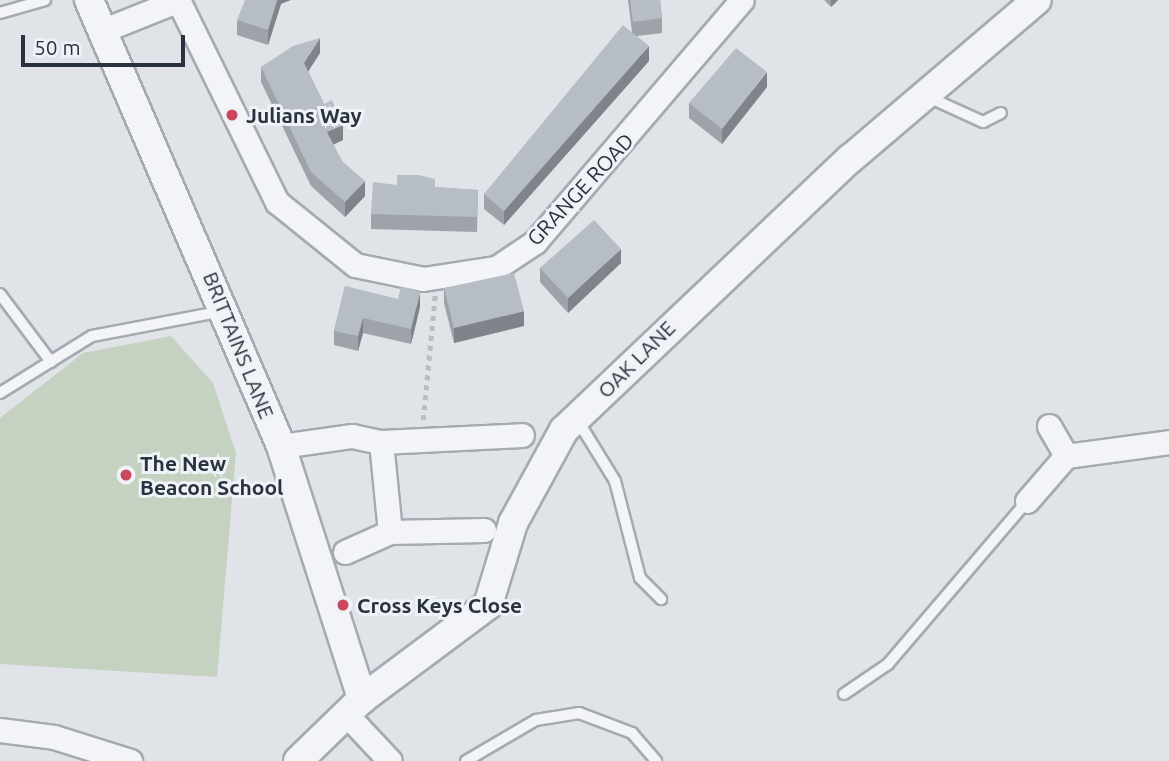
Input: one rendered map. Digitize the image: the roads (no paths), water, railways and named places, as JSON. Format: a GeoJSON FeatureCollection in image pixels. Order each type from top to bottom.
{"type":"FeatureCollection","features":[{"type":"Feature","properties":{"kind":"street","name":"BRITTAINS LANE"},"geometry":{"type":"LineString","coordinates":[[89,0],[226,311],[281,446],[354,707]]}},
{"type":"Feature","properties":{"kind":"street"},"geometry":{"type":"LineString","coordinates":[[104,30],[179,0]]}},
{"type":"Feature","properties":{"kind":"street","name":"GRANGE ROAD"},"geometry":{"type":"LineString","coordinates":[[179,0],[277,202],[355,265],[391,276],[437,278],[496,268],[535,242],[742,0]]}},
{"type":"Feature","properties":{"kind":"street","name":"OAK LANE"},"geometry":{"type":"LineString","coordinates":[[298,761],[354,707],[488,605],[538,470],[577,418],[692,303],[924,94],[1037,0]]}},
{"type":"Feature","properties":{"kind":"street"},"geometry":{"type":"LineString","coordinates":[[1049,426],[1066,456]]}},
{"type":"Feature","properties":{"kind":"street"},"geometry":{"type":"LineString","coordinates":[[281,446],[352,436],[381,442],[522,435]]}},
{"type":"Feature","properties":{"kind":"street"},"geometry":{"type":"LineString","coordinates":[[381,442],[390,532]]}},
{"type":"Feature","properties":{"kind":"street"},"geometry":{"type":"LineString","coordinates":[[1027,501],[1066,456],[1169,442]]}},
{"type":"Feature","properties":{"kind":"street"},"geometry":{"type":"LineString","coordinates":[[345,552],[390,532],[484,530]]}},
{"type":"Feature","properties":{"kind":"street"},"geometry":{"type":"LineString","coordinates":[[354,707],[390,761]]}},
{"type":"Feature","properties":{"kind":"street"},"geometry":{"type":"LineString","coordinates":[[0,730],[54,737],[130,761]]}},
{"type":"Feature","properties":{"kind":"lane"},"geometry":{"type":"LineString","coordinates":[[0,13],[45,0]]}},
{"type":"Feature","properties":{"kind":"lane"},"geometry":{"type":"LineString","coordinates":[[924,94],[982,122],[1001,113]]}},
{"type":"Feature","properties":{"kind":"lane"},"geometry":{"type":"LineString","coordinates":[[0,294],[51,362]]}},
{"type":"Feature","properties":{"kind":"lane"},"geometry":{"type":"LineString","coordinates":[[0,393],[92,336],[226,311]]}},
{"type":"Feature","properties":{"kind":"lane"},"geometry":{"type":"LineString","coordinates":[[577,418],[615,481],[640,578],[661,599]]}},
{"type":"Feature","properties":{"kind":"lane"},"geometry":{"type":"LineString","coordinates":[[844,694],[888,664],[1027,501]]}},
{"type":"Feature","properties":{"kind":"lane"},"geometry":{"type":"LineString","coordinates":[[466,761],[536,720],[579,713],[632,733],[655,759],[666,761]]}},
{"type":"Feature","properties":{"kind":"place","name":"Julians Way"},"geometry":{"type":"Point","coordinates":[232,115]}},
{"type":"Feature","properties":{"kind":"place","name":"The New Beacon School"},"geometry":{"type":"Point","coordinates":[126,475]}},
{"type":"Feature","properties":{"kind":"place","name":"Cross Keys Close"},"geometry":{"type":"Point","coordinates":[343,605]}}]}
